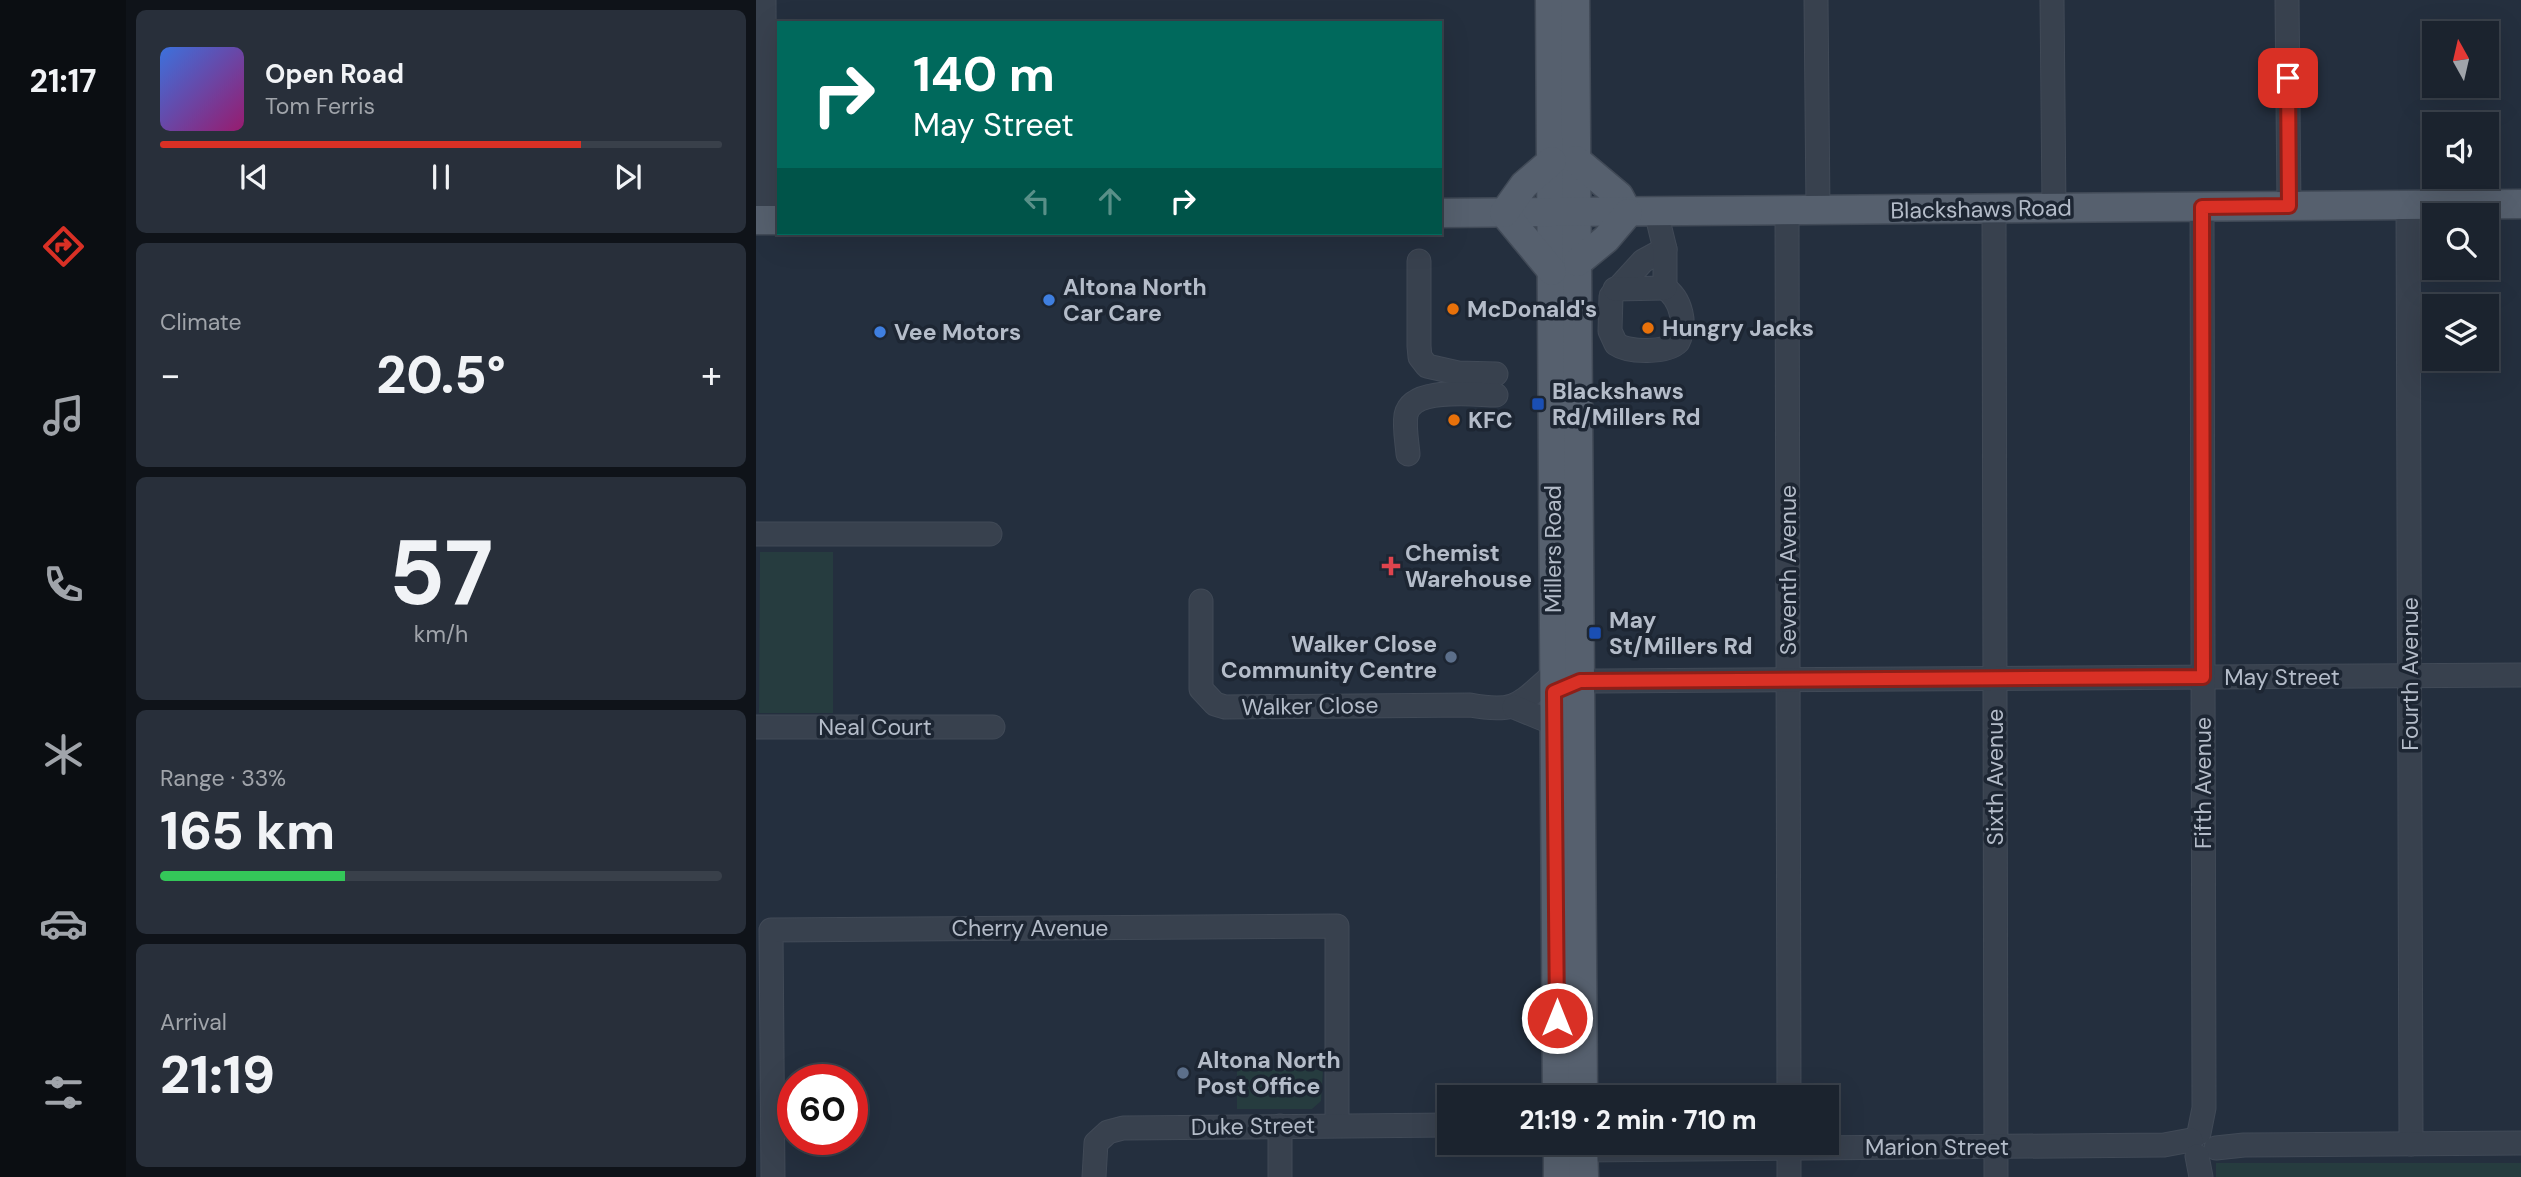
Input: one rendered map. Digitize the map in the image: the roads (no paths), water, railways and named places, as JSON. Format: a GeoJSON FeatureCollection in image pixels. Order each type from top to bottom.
{"type":"FeatureCollection","features":[{"type":"Feature","properties":{"kind":"main road","name":"Millers Road"},"geometry":{"type":"LineString","coordinates":[[1550,0],[1564,161],[1563,682],[1582,1085]]}},
{"type":"Feature","properties":{"kind":"main road","name":"Millers Road"},"geometry":{"type":"LineString","coordinates":[[1564,161],[1575,0]]}},
{"type":"Feature","properties":{"kind":"main road"},"geometry":{"type":"LineString","coordinates":[[1564,161],[1619,196],[1628,213],[1606,239],[1565,266],[1504,213],[1524,185],[1564,161]]}},
{"type":"Feature","properties":{"kind":"main road","name":"Blackshaws Road"},"geometry":{"type":"LineString","coordinates":[[1442,213],[2521,204]]}},
{"type":"Feature","properties":{"kind":"main road","name":"Millers Road"},"geometry":{"type":"LineString","coordinates":[[1557,1085],[1553,723],[1563,682],[1579,331],[1565,266]]}},
{"type":"Feature","properties":{"kind":"main road"},"geometry":{"type":"LineString","coordinates":[[1558,1177],[1575,1155]]}},
{"type":"Feature","properties":{"kind":"street"},"geometry":{"type":"LineString","coordinates":[[764,0],[767,220]]}},
{"type":"Feature","properties":{"kind":"street"},"geometry":{"type":"LineString","coordinates":[[1816,0],[1818,210]]}},
{"type":"Feature","properties":{"kind":"street"},"geometry":{"type":"LineString","coordinates":[[2052,0],[2054,208]]}},
{"type":"Feature","properties":{"kind":"street"},"geometry":{"type":"LineString","coordinates":[[2287,0],[2289,206]]}},
{"type":"Feature","properties":{"kind":"street","name":"Fourth Avenue"},"geometry":{"type":"LineString","coordinates":[[2408,205],[2411,1144]]}},
{"type":"Feature","properties":{"kind":"street","name":"Fifth Avenue"},"geometry":{"type":"LineString","coordinates":[[2202,207],[2203,1151]]}},
{"type":"Feature","properties":{"kind":"street","name":"Sixth Avenue"},"geometry":{"type":"LineString","coordinates":[[1994,208],[1996,1177]]}},
{"type":"Feature","properties":{"kind":"street","name":"Seventh Avenue"},"geometry":{"type":"LineString","coordinates":[[1787,211],[1789,1085]]}},
{"type":"Feature","properties":{"kind":"street"},"geometry":{"type":"LineString","coordinates":[[1664,212],[1656,223],[1665,249],[1665,288]]}},
{"type":"Feature","properties":{"kind":"street"},"geometry":{"type":"LineString","coordinates":[[1615,289],[1665,288],[1678,298],[1681,336],[1674,346],[1664,349],[1621,347],[1612,338],[1610,331],[1611,296],[1615,289],[1643,261],[1665,249]]}},
{"type":"Feature","properties":{"kind":"street"},"geometry":{"type":"LineString","coordinates":[[1408,454],[1406,414],[1413,403],[1426,396],[1491,388],[1437,371],[1427,366],[1420,357],[1419,261]]}},
{"type":"Feature","properties":{"kind":"street"},"geometry":{"type":"LineString","coordinates":[[1579,331],[1610,331]]}},
{"type":"Feature","properties":{"kind":"street"},"geometry":{"type":"LineString","coordinates":[[756,534],[990,534]]}},
{"type":"Feature","properties":{"kind":"street","name":"Walker Close"},"geometry":{"type":"LineString","coordinates":[[1200,601],[1201,689],[1214,704],[1514,707],[1553,723]]}},
{"type":"Feature","properties":{"kind":"street","name":"May Street"},"geometry":{"type":"LineString","coordinates":[[1563,682],[2521,675]]}},
{"type":"Feature","properties":{"kind":"street"},"geometry":{"type":"LineString","coordinates":[[1514,707],[1563,682]]}},
{"type":"Feature","properties":{"kind":"street","name":"Neal Court"},"geometry":{"type":"LineString","coordinates":[[756,727],[993,727]]}},
{"type":"Feature","properties":{"kind":"street","name":"Cherry Avenue"},"geometry":{"type":"LineString","coordinates":[[773,1177],[771,930],[1337,926],[1337,1125]]}},
{"type":"Feature","properties":{"kind":"street"},"geometry":{"type":"LineString","coordinates":[[1280,1125],[1280,1177]]}},
{"type":"Feature","properties":{"kind":"street","name":"Duke Street"},"geometry":{"type":"LineString","coordinates":[[1094,1177],[1096,1143],[1108,1132],[1123,1128],[1437,1125]]}},
{"type":"Feature","properties":{"kind":"street","name":"Marion Street"},"geometry":{"type":"LineString","coordinates":[[1839,1146],[2164,1145],[2203,1151],[2244,1144],[2521,1143]]}},
{"type":"Feature","properties":{"kind":"street"},"geometry":{"type":"LineString","coordinates":[[1789,1155],[1789,1177]]}},
{"type":"Feature","properties":{"kind":"place","name":"Altona North Car Care"},"geometry":{"type":"Point","coordinates":[1049,300]}},
{"type":"Feature","properties":{"kind":"place","name":"McDonald's"},"geometry":{"type":"Point","coordinates":[1453,309]}},
{"type":"Feature","properties":{"kind":"place","name":"Hungry Jacks"},"geometry":{"type":"Point","coordinates":[1648,328]}},
{"type":"Feature","properties":{"kind":"place","name":"Vee Motors"},"geometry":{"type":"Point","coordinates":[880,332]}},
{"type":"Feature","properties":{"kind":"place","name":"Blackshaws Rd/Millers Rd"},"geometry":{"type":"Point","coordinates":[1538,404]}},
{"type":"Feature","properties":{"kind":"place","name":"KFC"},"geometry":{"type":"Point","coordinates":[1454,420]}},
{"type":"Feature","properties":{"kind":"place","name":"Chemist Warehouse"},"geometry":{"type":"Point","coordinates":[1391,566]}},
{"type":"Feature","properties":{"kind":"place","name":"May St/Millers Rd"},"geometry":{"type":"Point","coordinates":[1595,633]}},
{"type":"Feature","properties":{"kind":"place","name":"Walker Close Community Centre"},"geometry":{"type":"Point","coordinates":[1451,657]}},
{"type":"Feature","properties":{"kind":"place","name":"Altona North Post Office"},"geometry":{"type":"Point","coordinates":[1183,1073]}}]}
